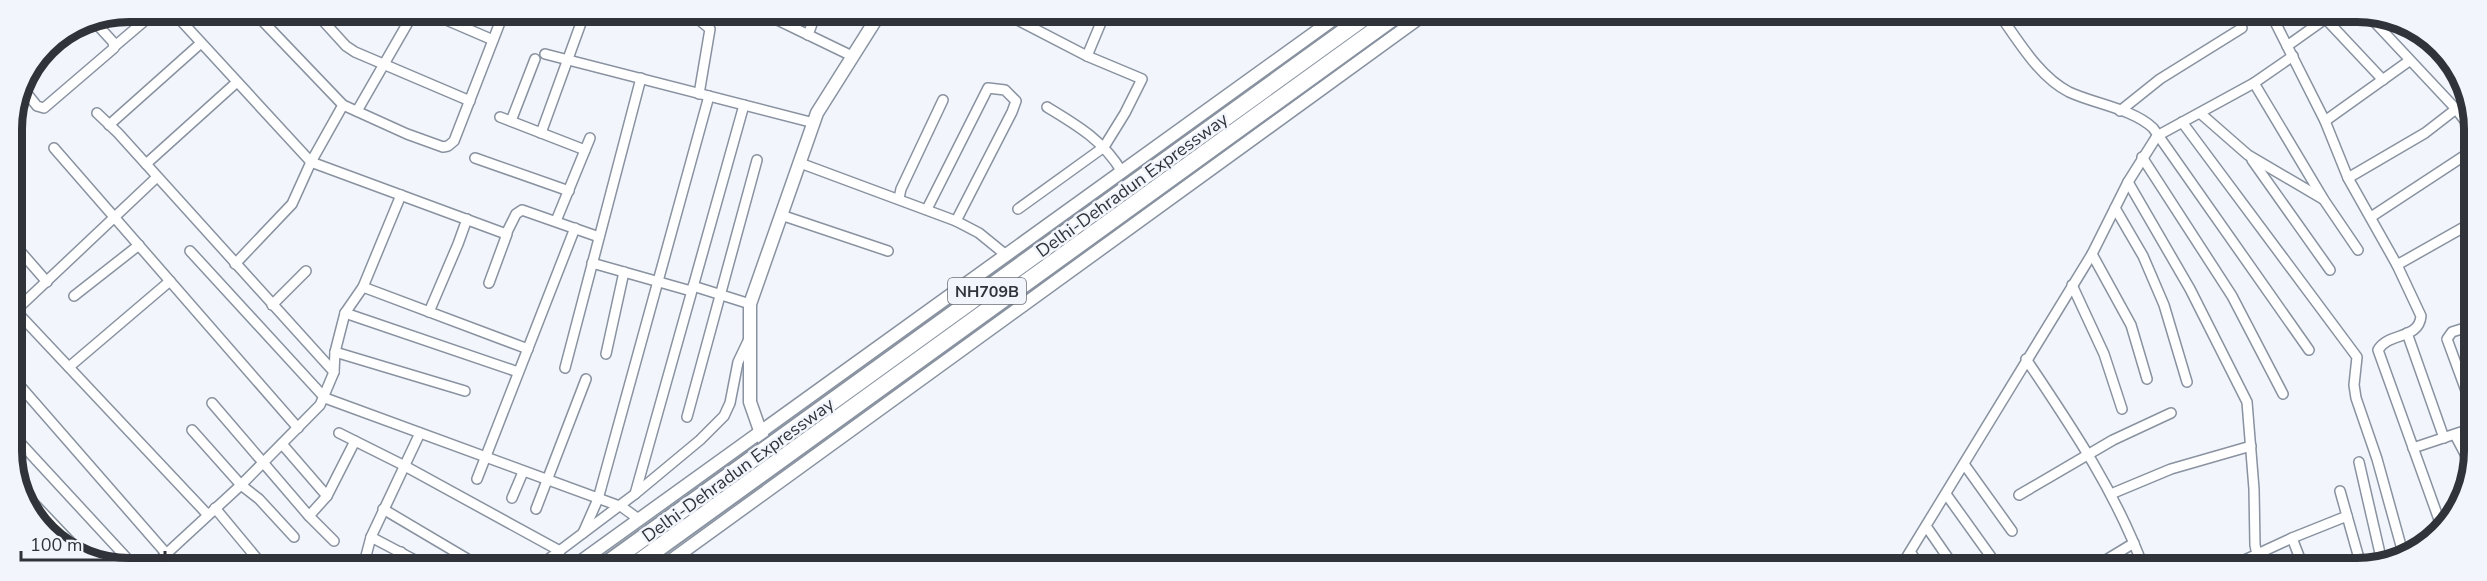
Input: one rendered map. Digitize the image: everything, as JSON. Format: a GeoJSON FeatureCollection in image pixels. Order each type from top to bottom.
{"type":"FeatureCollection","features":[{"type":"Feature","properties":{"kind":"highway","name":"Delhi-Dehradun Expressway"},"geometry":{"type":"LineString","coordinates":[[615,558],[1357,22]]}},
{"type":"Feature","properties":{"kind":"highway","name":"Delhi-Dehradun Expressway"},"geometry":{"type":"LineString","coordinates":[[644,558],[1386,22]]}},
{"type":"Feature","properties":{"kind":"street"},"geometry":{"type":"LineString","coordinates":[[584,558],[636,516],[760,433],[1003,253],[1122,172],[1329,22]]}},
{"type":"Feature","properties":{"kind":"street"},"geometry":{"type":"LineString","coordinates":[[675,558],[1413,22]]}},
{"type":"Feature","properties":{"kind":"street"},"geometry":{"type":"LineString","coordinates":[[2005,22],[2043,72],[2058,85],[2140,117],[2153,128],[2309,350]]}},
{"type":"Feature","properties":{"kind":"street"},"geometry":{"type":"LineString","coordinates":[[2275,22],[2325,121],[2348,178],[2397,265],[2421,316],[2419,327],[2383,343],[2378,350],[2439,520]]}},
{"type":"Feature","properties":{"kind":"street"},"geometry":{"type":"LineString","coordinates":[[2287,46],[2318,22]]}},
{"type":"Feature","properties":{"kind":"street"},"geometry":{"type":"LineString","coordinates":[[2331,22],[2384,80]]}},
{"type":"Feature","properties":{"kind":"street"},"geometry":{"type":"LineString","coordinates":[[29,95],[37,105],[44,108],[143,23]]}},
{"type":"Feature","properties":{"kind":"street"},"geometry":{"type":"LineString","coordinates":[[183,23],[311,162],[507,234]]}},
{"type":"Feature","properties":{"kind":"street"},"geometry":{"type":"LineString","coordinates":[[264,23],[343,105],[407,134],[443,147],[454,141],[500,23]]}},
{"type":"Feature","properties":{"kind":"street"},"geometry":{"type":"LineString","coordinates":[[325,23],[346,46],[385,66],[470,101]]}},
{"type":"Feature","properties":{"kind":"street"},"geometry":{"type":"LineString","coordinates":[[357,111],[408,23]]}},
{"type":"Feature","properties":{"kind":"street"},"geometry":{"type":"LineString","coordinates":[[454,23],[494,40]]}},
{"type":"Feature","properties":{"kind":"street"},"geometry":{"type":"LineString","coordinates":[[541,133],[570,60],[582,23]]}},
{"type":"Feature","properties":{"kind":"street"},"geometry":{"type":"LineString","coordinates":[[584,533],[598,499],[658,282],[704,95],[710,29],[704,23]]}},
{"type":"Feature","properties":{"kind":"street"},"geometry":{"type":"LineString","coordinates":[[783,23],[852,56]]}},
{"type":"Feature","properties":{"kind":"street"},"geometry":{"type":"LineString","coordinates":[[808,35],[812,23]]}},
{"type":"Feature","properties":{"kind":"street"},"geometry":{"type":"LineString","coordinates":[[786,478],[760,433],[750,402],[750,304],[813,123],[828,93],[874,23]]}},
{"type":"Feature","properties":{"kind":"street"},"geometry":{"type":"LineString","coordinates":[[1018,209],[1108,152],[1142,79],[1087,56],[1023,23]]}},
{"type":"Feature","properties":{"kind":"street"},"geometry":{"type":"LineString","coordinates":[[1087,56],[1101,23]]}},
{"type":"Feature","properties":{"kind":"street"},"geometry":{"type":"LineString","coordinates":[[2377,25],[2464,119]]}},
{"type":"Feature","properties":{"kind":"street"},"geometry":{"type":"LineString","coordinates":[[99,27],[115,46]]}},
{"type":"Feature","properties":{"kind":"street"},"geometry":{"type":"LineString","coordinates":[[2120,111],[2160,79],[2242,28]]}},
{"type":"Feature","properties":{"kind":"street"},"geometry":{"type":"LineString","coordinates":[[109,125],[201,43]]}},
{"type":"Feature","properties":{"kind":"street"},"geometry":{"type":"LineString","coordinates":[[545,54],[813,123]]}},
{"type":"Feature","properties":{"kind":"street"},"geometry":{"type":"LineString","coordinates":[[1906,558],[2092,254],[2128,182],[2157,135],[2254,83],[2293,56]]}},
{"type":"Feature","properties":{"kind":"street"},"geometry":{"type":"LineString","coordinates":[[511,122],[535,59]]}},
{"type":"Feature","properties":{"kind":"street"},"geometry":{"type":"LineString","coordinates":[[2325,121],[2409,61]]}},
{"type":"Feature","properties":{"kind":"street"},"geometry":{"type":"LineString","coordinates":[[565,368],[641,78]]}},
{"type":"Feature","properties":{"kind":"street"},"geometry":{"type":"LineString","coordinates":[[146,164],[237,82]]}},
{"type":"Feature","properties":{"kind":"street"},"geometry":{"type":"LineString","coordinates":[[2254,83],[2324,200],[2358,249]]}},
{"type":"Feature","properties":{"kind":"street"},"geometry":{"type":"LineString","coordinates":[[927,209],[988,88],[1005,90],[1016,101],[1012,112],[956,221]]}},
{"type":"Feature","properties":{"kind":"street"},"geometry":{"type":"LineString","coordinates":[[899,198],[901,189],[943,100]]}},
{"type":"Feature","properties":{"kind":"street"},"geometry":{"type":"LineString","coordinates":[[235,264],[292,204],[311,162],[343,105]]}},
{"type":"Feature","properties":{"kind":"street"},"geometry":{"type":"LineString","coordinates":[[635,494],[744,105]]}},
{"type":"Feature","properties":{"kind":"street"},"geometry":{"type":"LineString","coordinates":[[1047,107],[1085,131],[1108,152],[1122,172]]}},
{"type":"Feature","properties":{"kind":"street"},"geometry":{"type":"LineString","coordinates":[[2348,178],[2425,133],[2456,109]]}},
{"type":"Feature","properties":{"kind":"street"},"geometry":{"type":"LineString","coordinates":[[97,113],[334,372]]}},
{"type":"Feature","properties":{"kind":"street"},"geometry":{"type":"LineString","coordinates":[[2200,113],[2248,155],[2324,200]]}},
{"type":"Feature","properties":{"kind":"street"},"geometry":{"type":"LineString","coordinates":[[500,117],[585,150]]}},
{"type":"Feature","properties":{"kind":"street"},"geometry":{"type":"LineString","coordinates":[[2182,122],[2357,357],[2354,385],[2356,398],[2377,459],[2402,548]]}},
{"type":"Feature","properties":{"kind":"street"},"geometry":{"type":"LineString","coordinates":[[556,221],[590,138]]}},
{"type":"Feature","properties":{"kind":"street"},"geometry":{"type":"LineString","coordinates":[[54,148],[298,428]]}},
{"type":"Feature","properties":{"kind":"street"},"geometry":{"type":"LineString","coordinates":[[2248,155],[2330,270]]}},
{"type":"Feature","properties":{"kind":"street"},"geometry":{"type":"LineString","coordinates":[[2371,218],[2464,156]]}},
{"type":"Feature","properties":{"kind":"street"},"geometry":{"type":"LineString","coordinates":[[475,158],[569,191]]}},
{"type":"Feature","properties":{"kind":"street"},"geometry":{"type":"LineString","coordinates":[[2142,158],[2232,296],[2283,394]]}},
{"type":"Feature","properties":{"kind":"street"},"geometry":{"type":"LineString","coordinates":[[687,417],[757,160]]}},
{"type":"Feature","properties":{"kind":"street"},"geometry":{"type":"LineString","coordinates":[[800,163],[956,221],[1003,253]]}},
{"type":"Feature","properties":{"kind":"street"},"geometry":{"type":"LineString","coordinates":[[22,305],[157,177]]}},
{"type":"Feature","properties":{"kind":"street"},"geometry":{"type":"LineString","coordinates":[[2128,182],[2190,289],[2242,391],[2249,410],[2257,558]]}},
{"type":"Feature","properties":{"kind":"street"},"geometry":{"type":"LineString","coordinates":[[162,558],[241,485],[325,398],[334,372],[335,352],[345,313],[363,287],[401,195]]}},
{"type":"Feature","properties":{"kind":"street"},"geometry":{"type":"LineString","coordinates":[[2115,208],[2143,256],[2164,305],[2187,382]]}},
{"type":"Feature","properties":{"kind":"street"},"geometry":{"type":"LineString","coordinates":[[489,284],[507,234],[519,210],[599,237]]}},
{"type":"Feature","properties":{"kind":"street"},"geometry":{"type":"LineString","coordinates":[[781,215],[888,251]]}},
{"type":"Feature","properties":{"kind":"street"},"geometry":{"type":"LineString","coordinates":[[429,312],[467,219]]}},
{"type":"Feature","properties":{"kind":"street"},"geometry":{"type":"LineString","coordinates":[[2397,265],[2464,227]]}},
{"type":"Feature","properties":{"kind":"street"},"geometry":{"type":"LineString","coordinates":[[477,479],[575,228]]}},
{"type":"Feature","properties":{"kind":"street"},"geometry":{"type":"LineString","coordinates":[[75,296],[139,245]]}},
{"type":"Feature","properties":{"kind":"street"},"geometry":{"type":"LineString","coordinates":[[190,251],[325,398],[621,507],[636,516]]}},
{"type":"Feature","properties":{"kind":"street"},"geometry":{"type":"LineString","coordinates":[[23,254],[47,282]]}},
{"type":"Feature","properties":{"kind":"street"},"geometry":{"type":"LineString","coordinates":[[2092,254],[2131,325],[2147,379]]}},
{"type":"Feature","properties":{"kind":"street"},"geometry":{"type":"LineString","coordinates":[[592,263],[658,282],[720,293],[750,304]]}},
{"type":"Feature","properties":{"kind":"street"},"geometry":{"type":"LineString","coordinates":[[272,305],[306,271]]}},
{"type":"Feature","properties":{"kind":"street"},"geometry":{"type":"LineString","coordinates":[[606,354],[624,272]]}},
{"type":"Feature","properties":{"kind":"street"},"geometry":{"type":"LineString","coordinates":[[69,367],[170,281]]}},
{"type":"Feature","properties":{"kind":"street"},"geometry":{"type":"LineString","coordinates":[[2072,285],[2104,354],[2122,409]]}},
{"type":"Feature","properties":{"kind":"street"},"geometry":{"type":"LineString","coordinates":[[363,287],[528,349]]}},
{"type":"Feature","properties":{"kind":"street"},"geometry":{"type":"LineString","coordinates":[[345,313],[518,372]]}},
{"type":"Feature","properties":{"kind":"street"},"geometry":{"type":"LineString","coordinates":[[22,320],[255,558]]}},
{"type":"Feature","properties":{"kind":"street"},"geometry":{"type":"LineString","coordinates":[[2464,329],[2452,332],[2447,339],[2464,385]]}},
{"type":"Feature","properties":{"kind":"street"},"geometry":{"type":"LineString","coordinates":[[2407,333],[2444,438]]}},
{"type":"Feature","properties":{"kind":"street"},"geometry":{"type":"LineString","coordinates":[[550,558],[621,507],[700,440],[724,416],[730,403],[738,362],[749,339]]}},
{"type":"Feature","properties":{"kind":"street"},"geometry":{"type":"LineString","coordinates":[[335,352],[465,391]]}},
{"type":"Feature","properties":{"kind":"street"},"geometry":{"type":"LineString","coordinates":[[2026,359],[2089,454],[2111,494],[2140,558]]}},
{"type":"Feature","properties":{"kind":"street"},"geometry":{"type":"LineString","coordinates":[[536,509],[586,379]]}},
{"type":"Feature","properties":{"kind":"street"},"geometry":{"type":"LineString","coordinates":[[22,388],[170,558]]}},
{"type":"Feature","properties":{"kind":"street"},"geometry":{"type":"LineString","coordinates":[[212,403],[309,516],[334,541]]}},
{"type":"Feature","properties":{"kind":"street"},"geometry":{"type":"LineString","coordinates":[[2019,495],[2089,454],[2171,413]]}},
{"type":"Feature","properties":{"kind":"street"},"geometry":{"type":"LineString","coordinates":[[192,430],[241,485],[259,500],[294,537]]}},
{"type":"Feature","properties":{"kind":"street"},"geometry":{"type":"LineString","coordinates":[[2413,448],[2464,432]]}},
{"type":"Feature","properties":{"kind":"street"},"geometry":{"type":"LineString","coordinates":[[339,433],[404,465],[560,551]]}},
{"type":"Feature","properties":{"kind":"street"},"geometry":{"type":"LineString","coordinates":[[366,558],[371,537],[383,509],[420,433]]}},
{"type":"Feature","properties":{"kind":"street"},"geometry":{"type":"LineString","coordinates":[[2455,435],[2464,452]]}},
{"type":"Feature","properties":{"kind":"street"},"geometry":{"type":"LineString","coordinates":[[309,516],[327,496],[355,441]]}},
{"type":"Feature","properties":{"kind":"street"},"geometry":{"type":"LineString","coordinates":[[282,444],[327,496]]}},
{"type":"Feature","properties":{"kind":"street"},"geometry":{"type":"LineString","coordinates":[[22,445],[127,558]]}},
{"type":"Feature","properties":{"kind":"street"},"geometry":{"type":"LineString","coordinates":[[2111,494],[2171,469],[2251,446]]}},
{"type":"Feature","properties":{"kind":"street"},"geometry":{"type":"LineString","coordinates":[[2359,462],[2381,556]]}},
{"type":"Feature","properties":{"kind":"street"},"geometry":{"type":"LineString","coordinates":[[1964,464],[2012,531]]}},
{"type":"Feature","properties":{"kind":"street"},"geometry":{"type":"LineString","coordinates":[[512,498],[524,472]]}},
{"type":"Feature","properties":{"kind":"street"},"geometry":{"type":"LineString","coordinates":[[2340,490],[2359,558]]}},
{"type":"Feature","properties":{"kind":"street"},"geometry":{"type":"LineString","coordinates":[[1946,494],[1991,558]]}},
{"type":"Feature","properties":{"kind":"street"},"geometry":{"type":"LineString","coordinates":[[383,509],[466,558]]}},
{"type":"Feature","properties":{"kind":"street"},"geometry":{"type":"LineString","coordinates":[[41,511],[66,537]]}},
{"type":"Feature","properties":{"kind":"street"},"geometry":{"type":"LineString","coordinates":[[2248,558],[2347,516]]}},
{"type":"Feature","properties":{"kind":"street"},"geometry":{"type":"LineString","coordinates":[[1926,526],[1948,558]]}},
{"type":"Feature","properties":{"kind":"street"},"geometry":{"type":"LineString","coordinates":[[371,537],[412,558]]}},
{"type":"Feature","properties":{"kind":"street"},"geometry":{"type":"LineString","coordinates":[[2292,538],[2300,558]]}},
{"type":"Feature","properties":{"kind":"street"},"geometry":{"type":"LineString","coordinates":[[2108,558],[2134,543]]}},
{"type":"Feature","properties":{"kind":"street"},"geometry":{"type":"LineString","coordinates":[[400,558],[401,552]]}},
{"type":"Feature","properties":{"kind":"street"},"geometry":{"type":"LineString","coordinates":[[1910,552],[1914,558]]}}]}
